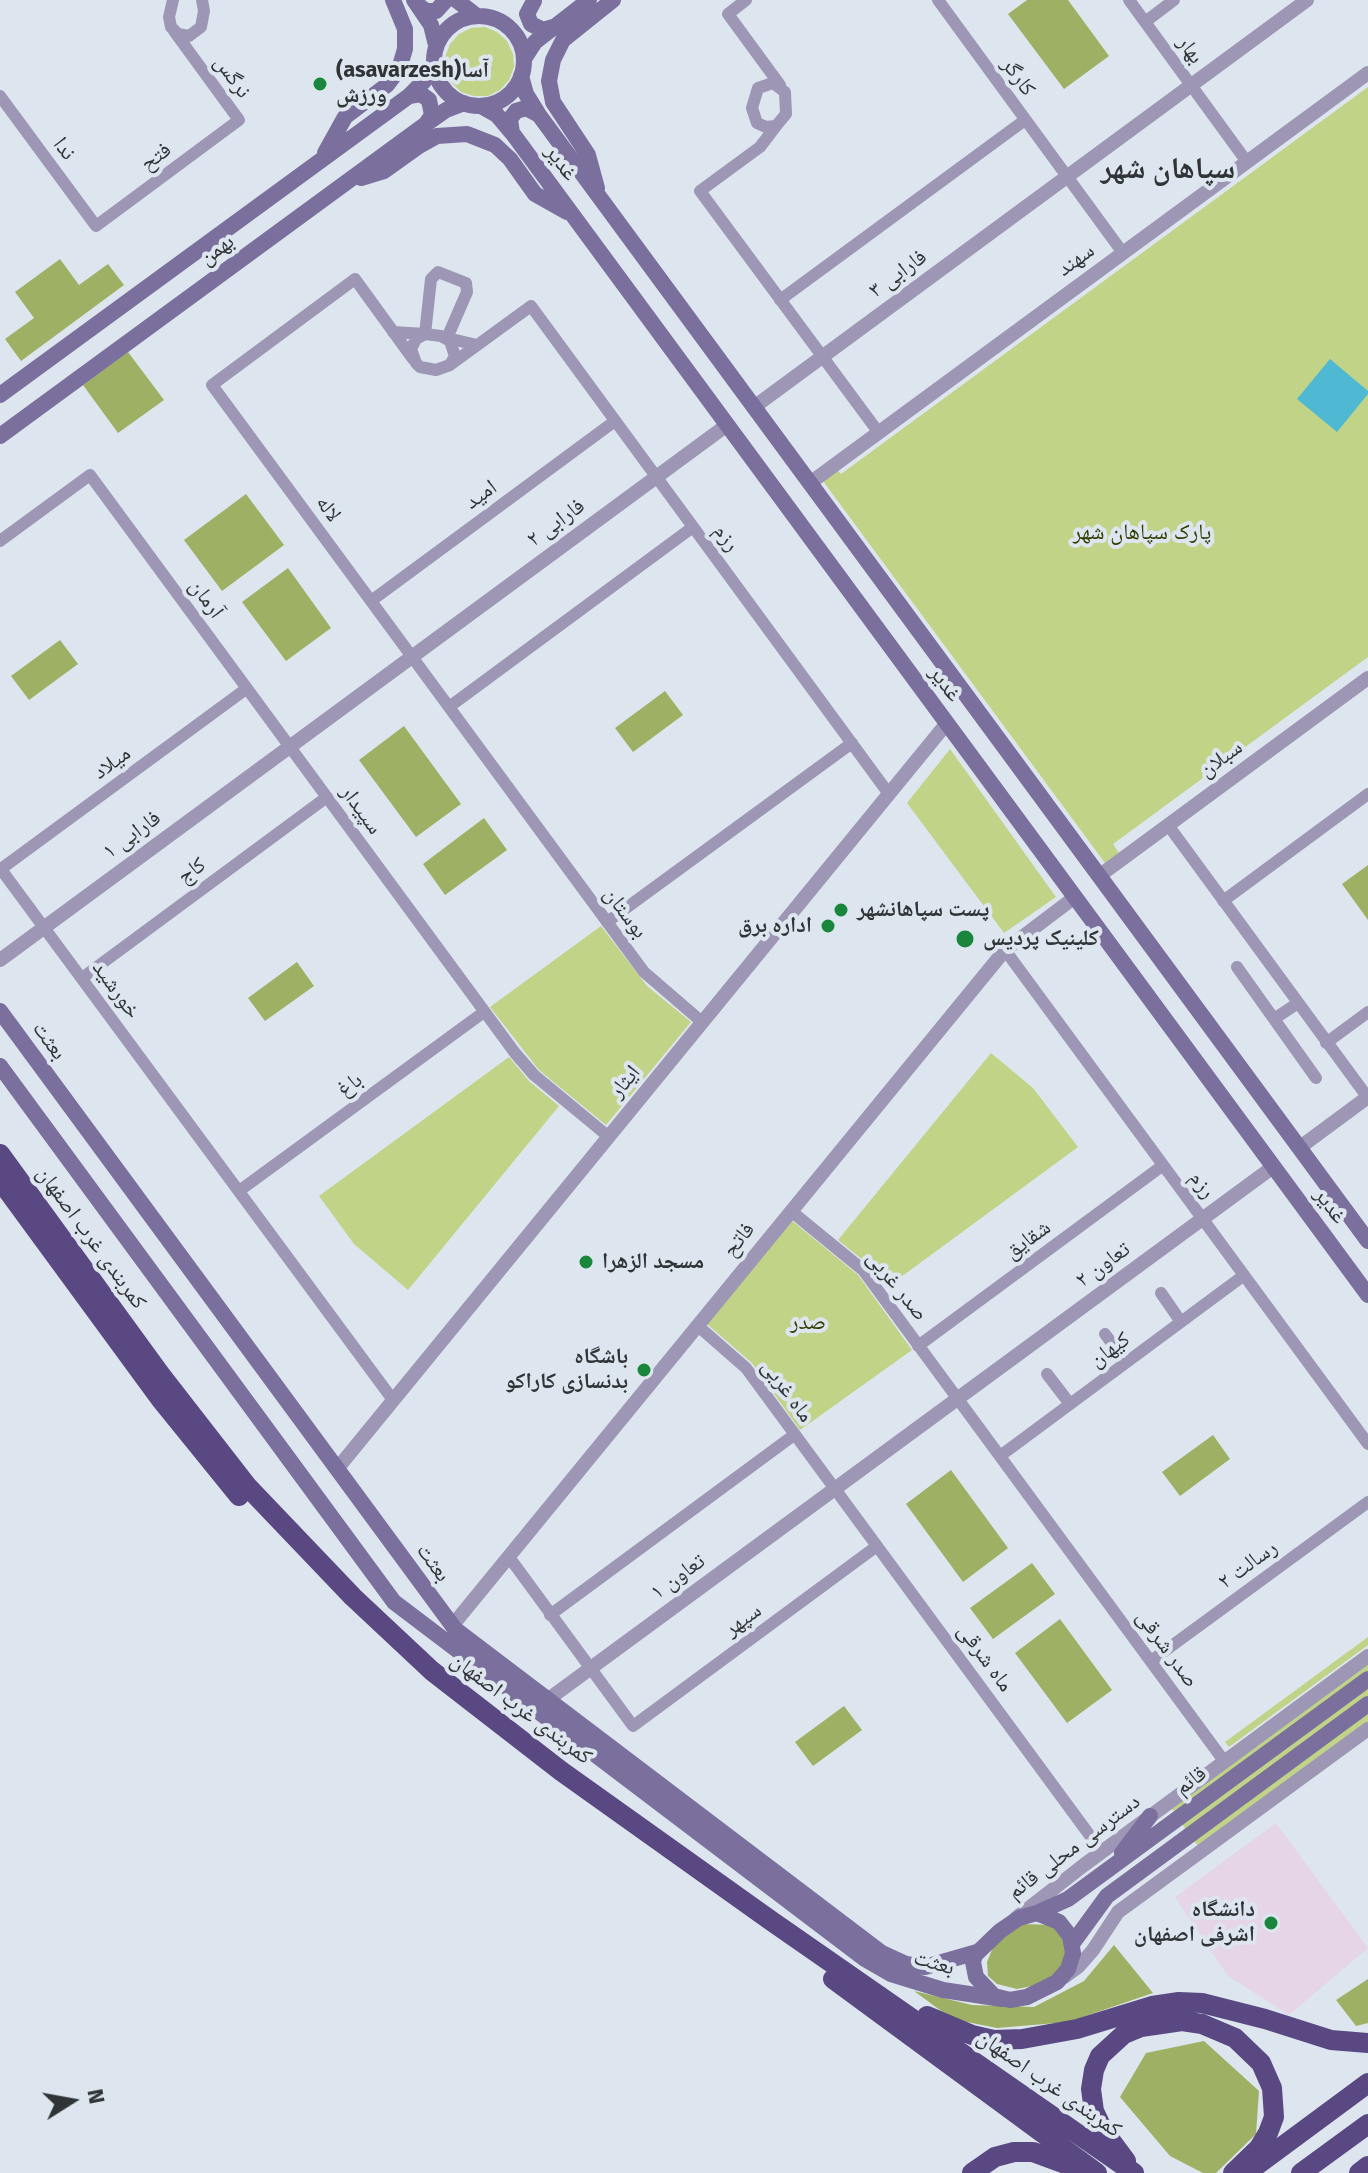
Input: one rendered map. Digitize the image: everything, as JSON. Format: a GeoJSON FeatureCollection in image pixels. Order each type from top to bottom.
{"type":"FeatureCollection","features":[{"type":"Feature","properties":{"kind":"highway","name":"کمربندی غرب اصفهان"},"geometry":{"type":"LineString","coordinates":[[0,1154],[160,1374],[247,1486],[353,1597],[432,1671],[561,1771],[1136,2173]]}},
{"type":"Feature","properties":{"kind":"highway","name":"کمربندی غرب اصفهان"},"geometry":{"type":"LineString","coordinates":[[0,1180],[162,1401],[228,1485],[321,1583],[413,1672],[572,1793],[661,1854],[1097,2173]]}},
{"type":"Feature","properties":{"kind":"highway"},"geometry":{"type":"LineString","coordinates":[[844,1970],[940,2023],[994,2040],[1051,2035],[1123,2013],[1179,2002],[1220,2006],[1331,2040],[1368,2043]]}},
{"type":"Feature","properties":{"kind":"highway"},"geometry":{"type":"LineString","coordinates":[[1136,2173],[1103,2130],[1094,2111],[1091,2089],[1094,2070],[1100,2056],[1124,2034],[1141,2027],[1182,2021],[1202,2024],[1235,2038],[1261,2063],[1272,2088],[1274,2117],[1268,2133],[1259,2148],[1233,2173]]}},
{"type":"Feature","properties":{"kind":"highway"},"geometry":{"type":"LineString","coordinates":[[1247,2173],[1368,2083]]}},
{"type":"Feature","properties":{"kind":"highway"},"geometry":{"type":"LineString","coordinates":[[1301,2173],[1368,2124]]}},
{"type":"Feature","properties":{"kind":"highway"},"geometry":{"type":"LineString","coordinates":[[972,2173],[995,2157],[1014,2152],[1033,2152],[1087,2173]]}},
{"type":"Feature","properties":{"kind":"highway"},"geometry":{"type":"LineString","coordinates":[[1359,2173],[1368,2166]]}},
{"type":"Feature","properties":{"kind":"main road"},"geometry":{"type":"LineString","coordinates":[[322,159],[345,117],[387,85],[399,69],[405,49],[405,29],[393,0]]}},
{"type":"Feature","properties":{"kind":"main road"},"geometry":{"type":"LineString","coordinates":[[416,2],[426,11],[436,11],[446,0]]}},
{"type":"Feature","properties":{"kind":"main road"},"geometry":{"type":"LineString","coordinates":[[456,0],[477,16]]}},
{"type":"Feature","properties":{"kind":"main road"},"geometry":{"type":"LineString","coordinates":[[416,2],[431,25],[436,45],[436,76],[443,88],[464,103],[481,106],[506,97],[521,76],[524,59],[535,42],[589,0]]}},
{"type":"Feature","properties":{"kind":"main road"},"geometry":{"type":"LineString","coordinates":[[599,197],[588,155],[558,112],[549,81],[553,60],[563,40],[613,0]]}},
{"type":"Feature","properties":{"kind":"main road"},"geometry":{"type":"LineString","coordinates":[[495,19],[514,14],[535,1]]}},
{"type":"Feature","properties":{"kind":"main road"},"geometry":{"type":"LineString","coordinates":[[535,1],[528,10],[531,24],[543,30],[553,27]]}},
{"type":"Feature","properties":{"kind":"main road"},"geometry":{"type":"LineString","coordinates":[[436,45],[452,24],[477,16],[495,19],[506,25],[515,34],[524,59]]}},
{"type":"Feature","properties":{"kind":"main road","name":"بهمن"},"geometry":{"type":"LineString","coordinates":[[0,395],[409,96],[424,81],[434,63]]}},
{"type":"Feature","properties":{"kind":"main road","name":"غدیر"},"geometry":{"type":"LineString","coordinates":[[521,76],[526,94],[539,115],[1368,1241]]}},
{"type":"Feature","properties":{"kind":"main road"},"geometry":{"type":"LineString","coordinates":[[409,96],[421,94],[429,100],[432,115],[426,124]]}},
{"type":"Feature","properties":{"kind":"main road","name":"بهمن"},"geometry":{"type":"LineString","coordinates":[[0,436],[426,124],[446,110],[464,103]]}},
{"type":"Feature","properties":{"kind":"main road","name":"غدیر"},"geometry":{"type":"LineString","coordinates":[[481,106],[497,115],[513,134],[1368,1295]]}},
{"type":"Feature","properties":{"kind":"main road"},"geometry":{"type":"LineString","coordinates":[[513,134],[510,119],[516,111],[531,109],[539,115]]}},
{"type":"Feature","properties":{"kind":"main road"},"geometry":{"type":"LineString","coordinates":[[344,184],[384,171],[437,136],[467,134],[495,145],[510,159],[535,194],[573,216]]}},
{"type":"Feature","properties":{"kind":"main road"},"geometry":{"type":"LineString","coordinates":[[111,313],[105,326],[108,336],[121,342],[133,339]]}},
{"type":"Feature","properties":{"kind":"main road"},"geometry":{"type":"LineString","coordinates":[[63,349],[78,346],[86,353],[87,365],[80,377]]}},
{"type":"Feature","properties":{"kind":"main road"},"geometry":{"type":"LineString","coordinates":[[826,560],[840,566],[849,563],[856,550],[852,540]]}},
{"type":"Feature","properties":{"kind":"main road"},"geometry":{"type":"LineString","coordinates":[[857,602],[854,592],[861,579],[870,576],[883,582]]}},
{"type":"Feature","properties":{"kind":"main road","name":"بعثت"},"geometry":{"type":"LineString","coordinates":[[0,1011],[452,1626],[546,1701],[882,1953],[906,1964],[925,1967],[977,1952]]}},
{"type":"Feature","properties":{"kind":"main road","name":"بعثت"},"geometry":{"type":"LineString","coordinates":[[0,1066],[394,1602],[865,1959],[891,1974],[943,1990],[1002,1999]]}},
{"type":"Feature","properties":{"kind":"main road"},"geometry":{"type":"LineString","coordinates":[[49,1132],[60,1139],[72,1135],[77,1127],[75,1113]]}},
{"type":"Feature","properties":{"kind":"main road"},"geometry":{"type":"LineString","coordinates":[[78,1172],[75,1163],[81,1149],[91,1146],[104,1153]]}},
{"type":"Feature","properties":{"kind":"main road","name":"قائم"},"geometry":{"type":"LineString","coordinates":[[1037,1913],[1068,1899],[1368,1679]]}},
{"type":"Feature","properties":{"kind":"main road","name":"قائم"},"geometry":{"type":"LineString","coordinates":[[1072,1944],[1107,1896],[1368,1704]]}},
{"type":"Feature","properties":{"kind":"main road"},"geometry":{"type":"LineString","coordinates":[[1110,1869],[1150,1816]]}},
{"type":"Feature","properties":{"kind":"main road"},"geometry":{"type":"LineString","coordinates":[[1037,1913],[1059,1922],[1070,1936],[1072,1961],[1057,1982],[1019,2000],[1002,1999],[987,1991],[976,1977],[973,1962],[977,1952],[1019,1918],[1037,1913]]}},
{"type":"Feature","properties":{"kind":"street"},"geometry":{"type":"LineString","coordinates":[[173,0],[169,22],[174,31],[189,36],[201,27]]}},
{"type":"Feature","properties":{"kind":"street"},"geometry":{"type":"LineString","coordinates":[[746,0],[728,14],[782,88],[787,97],[786,114],[760,147],[700,191],[879,433]]}},
{"type":"Feature","properties":{"kind":"street","name":"کارگر"},"geometry":{"type":"LineString","coordinates":[[938,0],[1123,253]]}},
{"type":"Feature","properties":{"kind":"street","name":"بهار"},"geometry":{"type":"LineString","coordinates":[[1129,0],[1247,162]]}},
{"type":"Feature","properties":{"kind":"street"},"geometry":{"type":"LineString","coordinates":[[1145,22],[1174,0]]}},
{"type":"Feature","properties":{"kind":"street","name":"فارابی ۳"},"geometry":{"type":"LineString","coordinates":[[754,407],[1307,0]]}},
{"type":"Feature","properties":{"kind":"street"},"geometry":{"type":"LineString","coordinates":[[193,58],[204,2]]}},
{"type":"Feature","properties":{"kind":"street","name":"نرگس"},"geometry":{"type":"LineString","coordinates":[[174,31],[239,120]]}},
{"type":"Feature","properties":{"kind":"street"},"geometry":{"type":"LineString","coordinates":[[760,147],[752,113],[763,61]]}},
{"type":"Feature","properties":{"kind":"street","name":"سهند"},"geometry":{"type":"LineString","coordinates":[[810,483],[1368,73]]}},
{"type":"Feature","properties":{"kind":"street"},"geometry":{"type":"LineString","coordinates":[[755,92],[768,83],[782,88]]}},
{"type":"Feature","properties":{"kind":"street","name":"ندا"},"geometry":{"type":"LineString","coordinates":[[0,96],[96,226]]}},
{"type":"Feature","properties":{"kind":"street"},"geometry":{"type":"LineString","coordinates":[[752,113],[761,126],[776,126]]}},
{"type":"Feature","properties":{"kind":"street","name":"فتح"},"geometry":{"type":"LineString","coordinates":[[96,226],[239,120]]}},
{"type":"Feature","properties":{"kind":"street"},"geometry":{"type":"LineString","coordinates":[[780,300],[1025,120]]}},
{"type":"Feature","properties":{"kind":"street"},"geometry":{"type":"LineString","coordinates":[[413,359],[413,344],[425,334],[431,279],[438,272],[466,283],[467,292],[447,338]]}},
{"type":"Feature","properties":{"kind":"street","name":"لاله"},"geometry":{"type":"LineString","coordinates":[[393,332],[355,279],[212,385],[449,707]]}},
{"type":"Feature","properties":{"kind":"street","name":"رزم"},"geometry":{"type":"LineString","coordinates":[[477,345],[531,306],[889,794]]}},
{"type":"Feature","properties":{"kind":"street"},"geometry":{"type":"LineString","coordinates":[[393,332],[425,334],[477,345]]}},
{"type":"Feature","properties":{"kind":"street"},"geometry":{"type":"LineString","coordinates":[[393,332],[420,367],[436,370],[450,365],[477,345]]}},
{"type":"Feature","properties":{"kind":"street"},"geometry":{"type":"LineString","coordinates":[[447,338],[455,350],[450,365]]}},
{"type":"Feature","properties":{"kind":"street","name":"امید"},"geometry":{"type":"LineString","coordinates":[[371,601],[615,421]]}},
{"type":"Feature","properties":{"kind":"street","name":"فارابی ۲"},"geometry":{"type":"LineString","coordinates":[[289,747],[727,425]]}},
{"type":"Feature","properties":{"kind":"street","name":"آرمان"},"geometry":{"type":"LineString","coordinates":[[0,541],[90,475],[289,747]]}},
{"type":"Feature","properties":{"kind":"street"},"geometry":{"type":"LineString","coordinates":[[449,707],[693,527]]}},
{"type":"Feature","properties":{"kind":"street","name":"سبلان"},"geometry":{"type":"LineString","coordinates":[[1099,876],[1368,678]]}},
{"type":"Feature","properties":{"kind":"street","name":"میلاد"},"geometry":{"type":"LineString","coordinates":[[1,868],[246,689]]}},
{"type":"Feature","properties":{"kind":"street","name":"بوستان"},"geometry":{"type":"LineString","coordinates":[[449,707],[652,981],[702,1022]]}},
{"type":"Feature","properties":{"kind":"street","name":"ایثار"},"geometry":{"type":"LineString","coordinates":[[337,1469],[947,723]]}},
{"type":"Feature","properties":{"kind":"street"},"geometry":{"type":"LineString","coordinates":[[607,922],[852,743]]}},
{"type":"Feature","properties":{"kind":"street","name":"سپیدار"},"geometry":{"type":"LineString","coordinates":[[289,747],[534,1075],[609,1137]]}},
{"type":"Feature","properties":{"kind":"street","name":"فارابی ۱"},"geometry":{"type":"LineString","coordinates":[[0,960],[289,747]]}},
{"type":"Feature","properties":{"kind":"street"},"geometry":{"type":"LineString","coordinates":[[1223,901],[1368,794]]}},
{"type":"Feature","properties":{"kind":"street","name":"کاج"},"geometry":{"type":"LineString","coordinates":[[82,978],[327,797]]}},
{"type":"Feature","properties":{"kind":"street"},"geometry":{"type":"LineString","coordinates":[[1168,825],[1368,1097],[1299,1148]]}},
{"type":"Feature","properties":{"kind":"street","name":"خورشید"},"geometry":{"type":"LineString","coordinates":[[1,868],[393,1400]]}},
{"type":"Feature","properties":{"kind":"street","name":"فاتح"},"geometry":{"type":"LineString","coordinates":[[452,1626],[1005,950],[1075,897]]}},
{"type":"Feature","properties":{"kind":"street","name":"رزم"},"geometry":{"type":"LineString","coordinates":[[1005,950],[1368,1444]]}},
{"type":"Feature","properties":{"kind":"street"},"geometry":{"type":"LineString","coordinates":[[1237,967],[1316,1078]]}},
{"type":"Feature","properties":{"kind":"street"},"geometry":{"type":"LineString","coordinates":[[1274,1019],[1298,1003]]}},
{"type":"Feature","properties":{"kind":"street","name":"باغ"},"geometry":{"type":"LineString","coordinates":[[239,1191],[484,1012]]}},
{"type":"Feature","properties":{"kind":"street"},"geometry":{"type":"LineString","coordinates":[[1326,1043],[1368,1012]]}},
{"type":"Feature","properties":{"kind":"street","name":"شقایق"},"geometry":{"type":"LineString","coordinates":[[918,1346],[1162,1166]]}},
{"type":"Feature","properties":{"kind":"street","name":"تعاون ۲"},"geometry":{"type":"LineString","coordinates":[[835,1489],[1273,1167]]}},
{"type":"Feature","properties":{"kind":"street","name":"صدر غربی"},"geometry":{"type":"LineString","coordinates":[[791,1211],[863,1270],[958,1399]]}},
{"type":"Feature","properties":{"kind":"street","name":"کیهان"},"geometry":{"type":"LineString","coordinates":[[1000,1456],[1243,1276]]}},
{"type":"Feature","properties":{"kind":"street"},"geometry":{"type":"LineString","coordinates":[[1161,1293],[1181,1322]]}},
{"type":"Feature","properties":{"kind":"street","name":"ماه غربی"},"geometry":{"type":"LineString","coordinates":[[698,1326],[746,1368],[835,1489]]}},
{"type":"Feature","properties":{"kind":"street"},"geometry":{"type":"LineString","coordinates":[[1105,1334],[1126,1362]]}},
{"type":"Feature","properties":{"kind":"street"},"geometry":{"type":"LineString","coordinates":[[1047,1374],[1070,1404]]}},
{"type":"Feature","properties":{"kind":"street","name":"صدر شرقی"},"geometry":{"type":"LineString","coordinates":[[958,1399],[1224,1761]]}},
{"type":"Feature","properties":{"kind":"street"},"geometry":{"type":"LineString","coordinates":[[550,1615],[794,1435]]}},
{"type":"Feature","properties":{"kind":"street","name":"ماه شرقی"},"geometry":{"type":"LineString","coordinates":[[835,1489],[1102,1852]]}},
{"type":"Feature","properties":{"kind":"street","name":"تعاون ۱"},"geometry":{"type":"LineString","coordinates":[[546,1701],[835,1489]]}},
{"type":"Feature","properties":{"kind":"street","name":"رسالت ۲"},"geometry":{"type":"LineString","coordinates":[[1151,1661],[1368,1502]]}},
{"type":"Feature","properties":{"kind":"street","name":"سپهر"},"geometry":{"type":"LineString","coordinates":[[591,1668],[633,1726],[877,1546]]}},
{"type":"Feature","properties":{"kind":"street"},"geometry":{"type":"LineString","coordinates":[[509,1557],[591,1668]]}},
{"type":"Feature","properties":{"kind":"street","name":"دسترسی محلی قائم"},"geometry":{"type":"LineString","coordinates":[[1000,1931],[1368,1656]]}},
{"type":"Feature","properties":{"kind":"street"},"geometry":{"type":"LineString","coordinates":[[1057,1982],[1079,1966],[1118,1912],[1368,1729]]}},
{"type":"Feature","properties":{"kind":"shaded area","name":"دانشگاه اشرفی اصفهان"},"geometry":{"type":"Polygon","coordinates":[[[1276,1823],[1368,1948],[1289,2015],[1228,1976],[1175,1897],[1276,1823]]]}},
{"type":"Feature","properties":{"kind":"green space"},"geometry":{"type":"Polygon","coordinates":[[[1027,0],[1068,0],[1109,56],[1064,89],[1008,14],[1027,0]]]}},
{"type":"Feature","properties":{"kind":"green space"},"geometry":{"type":"Polygon","coordinates":[[[485,27],[507,41],[513,54],[514,67],[509,80],[500,90],[488,96],[474,96],[461,92],[451,82],[445,57],[450,44],[459,34],[471,28],[485,27]]]}},
{"type":"Feature","properties":{"kind":"green space","name":"پارک سپاهان شهر"},"geometry":{"type":"Polygon","coordinates":[[[1368,87],[1368,657],[1113,844],[1119,853],[1105,863],[820,477],[835,467],[841,474],[1368,87]]]}},
{"type":"Feature","properties":{"kind":"green space"},"geometry":{"type":"Polygon","coordinates":[[[60,259],[79,285],[108,264],[124,285],[21,361],[5,339],[34,318],[15,292],[60,259]]]}},
{"type":"Feature","properties":{"kind":"green space"},"geometry":{"type":"Polygon","coordinates":[[[128,352],[164,400],[118,433],[83,385],[128,352]]]}},
{"type":"Feature","properties":{"kind":"green space"},"geometry":{"type":"Polygon","coordinates":[[[246,494],[284,545],[222,591],[184,540],[246,494]]]}},
{"type":"Feature","properties":{"kind":"green space"},"geometry":{"type":"Polygon","coordinates":[[[288,568],[331,628],[286,661],[242,602],[288,568]]]}},
{"type":"Feature","properties":{"kind":"green space"},"geometry":{"type":"Polygon","coordinates":[[[60,640],[78,664],[29,700],[11,676],[60,640]]]}},
{"type":"Feature","properties":{"kind":"green space"},"geometry":{"type":"Polygon","coordinates":[[[665,691],[683,715],[633,752],[615,728],[665,691]]]}},
{"type":"Feature","properties":{"kind":"green space"},"geometry":{"type":"Polygon","coordinates":[[[404,726],[461,804],[416,837],[359,760],[404,726]]]}},
{"type":"Feature","properties":{"kind":"green space"},"geometry":{"type":"Polygon","coordinates":[[[950,749],[1056,897],[1004,933],[907,803],[950,749]]]}},
{"type":"Feature","properties":{"kind":"green space"},"geometry":{"type":"Polygon","coordinates":[[[484,818],[507,850],[445,895],[423,864],[484,818]]]}},
{"type":"Feature","properties":{"kind":"green space"},"geometry":{"type":"Polygon","coordinates":[[[1368,865],[1368,920],[1342,884],[1368,865]]]}},
{"type":"Feature","properties":{"kind":"green space"},"geometry":{"type":"Polygon","coordinates":[[[601,926],[647,986],[691,1022],[606,1125],[539,1070],[490,1007],[601,926]]]}},
{"type":"Feature","properties":{"kind":"green space"},"geometry":{"type":"Polygon","coordinates":[[[297,962],[314,986],[265,1021],[248,998],[297,962]]]}},
{"type":"Feature","properties":{"kind":"green space"},"geometry":{"type":"Polygon","coordinates":[[[991,1053],[1033,1088],[1078,1147],[886,1288],[869,1265],[838,1240],[991,1053]]]}},
{"type":"Feature","properties":{"kind":"green space"},"geometry":{"type":"Polygon","coordinates":[[[509,1057],[529,1081],[559,1106],[408,1290],[354,1244],[319,1196],[509,1057]]]}},
{"type":"Feature","properties":{"kind":"green space","name":"صدر"},"geometry":{"type":"Polygon","coordinates":[[[791,1220],[858,1275],[912,1350],[800,1430],[752,1363],[707,1324],[791,1220]]]}},
{"type":"Feature","properties":{"kind":"green space"},"geometry":{"type":"Polygon","coordinates":[[[1213,1435],[1230,1459],[1180,1496],[1162,1472],[1213,1435]]]}},
{"type":"Feature","properties":{"kind":"green space"},"geometry":{"type":"Polygon","coordinates":[[[951,1470],[1008,1548],[963,1582],[906,1504],[951,1470]]]}},
{"type":"Feature","properties":{"kind":"green space"},"geometry":{"type":"Polygon","coordinates":[[[1032,1563],[1055,1594],[993,1639],[970,1608],[1032,1563]]]}},
{"type":"Feature","properties":{"kind":"green space"},"geometry":{"type":"Polygon","coordinates":[[[1060,1619],[1112,1690],[1067,1723],[1015,1653],[1060,1619]]]}},
{"type":"Feature","properties":{"kind":"green space"},"geometry":{"type":"Polygon","coordinates":[[[1368,1637],[1368,1645],[1229,1747],[1225,1742],[1368,1637]]]}},
{"type":"Feature","properties":{"kind":"green space"},"geometry":{"type":"Polygon","coordinates":[[[1368,1662],[1368,1673],[1176,1814],[1170,1807],[1368,1662]]]}},
{"type":"Feature","properties":{"kind":"green space"},"geometry":{"type":"Polygon","coordinates":[[[1368,1683],[1368,1697],[1186,1830],[1180,1821],[1368,1683]]]}},
{"type":"Feature","properties":{"kind":"green space"},"geometry":{"type":"Polygon","coordinates":[[[844,1706],[862,1730],[813,1766],[795,1742],[844,1706]]]}},
{"type":"Feature","properties":{"kind":"green space"},"geometry":{"type":"Polygon","coordinates":[[[1368,1712],[1368,1723],[1199,1847],[1193,1840],[1368,1712]]]}},
{"type":"Feature","properties":{"kind":"green space"},"geometry":{"type":"Polygon","coordinates":[[[1023,1924],[1052,1925],[1066,1938],[1068,1955],[1058,1971],[1042,1984],[1017,1989],[997,1984],[988,1976],[987,1962],[996,1940],[1023,1924]]]}},
{"type":"Feature","properties":{"kind":"green space"},"geometry":{"type":"Polygon","coordinates":[[[1114,1945],[1153,1993],[1068,2022],[997,2028],[952,2019],[914,1991],[972,2005],[1034,2007],[1084,1981],[1114,1945]]]}},
{"type":"Feature","properties":{"kind":"green space"},"geometry":{"type":"Polygon","coordinates":[[[1368,1979],[1368,2023],[1356,2026],[1336,2000],[1368,1979]]]}},
{"type":"Feature","properties":{"kind":"green space"},"geometry":{"type":"Polygon","coordinates":[[[1204,2041],[1259,2091],[1256,2134],[1216,2173],[1203,2173],[1170,2156],[1120,2097],[1146,2053],[1204,2041]]]}},
{"type":"Feature","properties":{"kind":"water"},"geometry":{"type":"Polygon","coordinates":[[[1330,359],[1368,391],[1337,432],[1297,399],[1330,359]]]}},
{"type":"Feature","properties":{"kind":"place","name":"(asavarzesh)آسا ورزش"},"geometry":{"type":"Point","coordinates":[320,84]}},
{"type":"Feature","properties":{"kind":"place","name":"پست سپاهانشهر"},"geometry":{"type":"Point","coordinates":[841,910]}},
{"type":"Feature","properties":{"kind":"place","name":"اداره برق"},"geometry":{"type":"Point","coordinates":[828,926]}},
{"type":"Feature","properties":{"kind":"place","name":"کلینیک پردیس"},"geometry":{"type":"Point","coordinates":[965,939]}},
{"type":"Feature","properties":{"kind":"place","name":"مسجد الزهرا"},"geometry":{"type":"Point","coordinates":[586,1262]}},
{"type":"Feature","properties":{"kind":"place","name":"باشگاه بدنسازی کاراکو"},"geometry":{"type":"Point","coordinates":[644,1370]}},
{"type":"Feature","properties":{"kind":"place","name":"دانشگاه اشرفی اصفهان"},"geometry":{"type":"Point","coordinates":[1271,1923]}},
{"type":"Feature","properties":{"kind":"district","name":"سپاهان شهر"},"geometry":{"type":"Point","coordinates":[1168,170]}}]}
